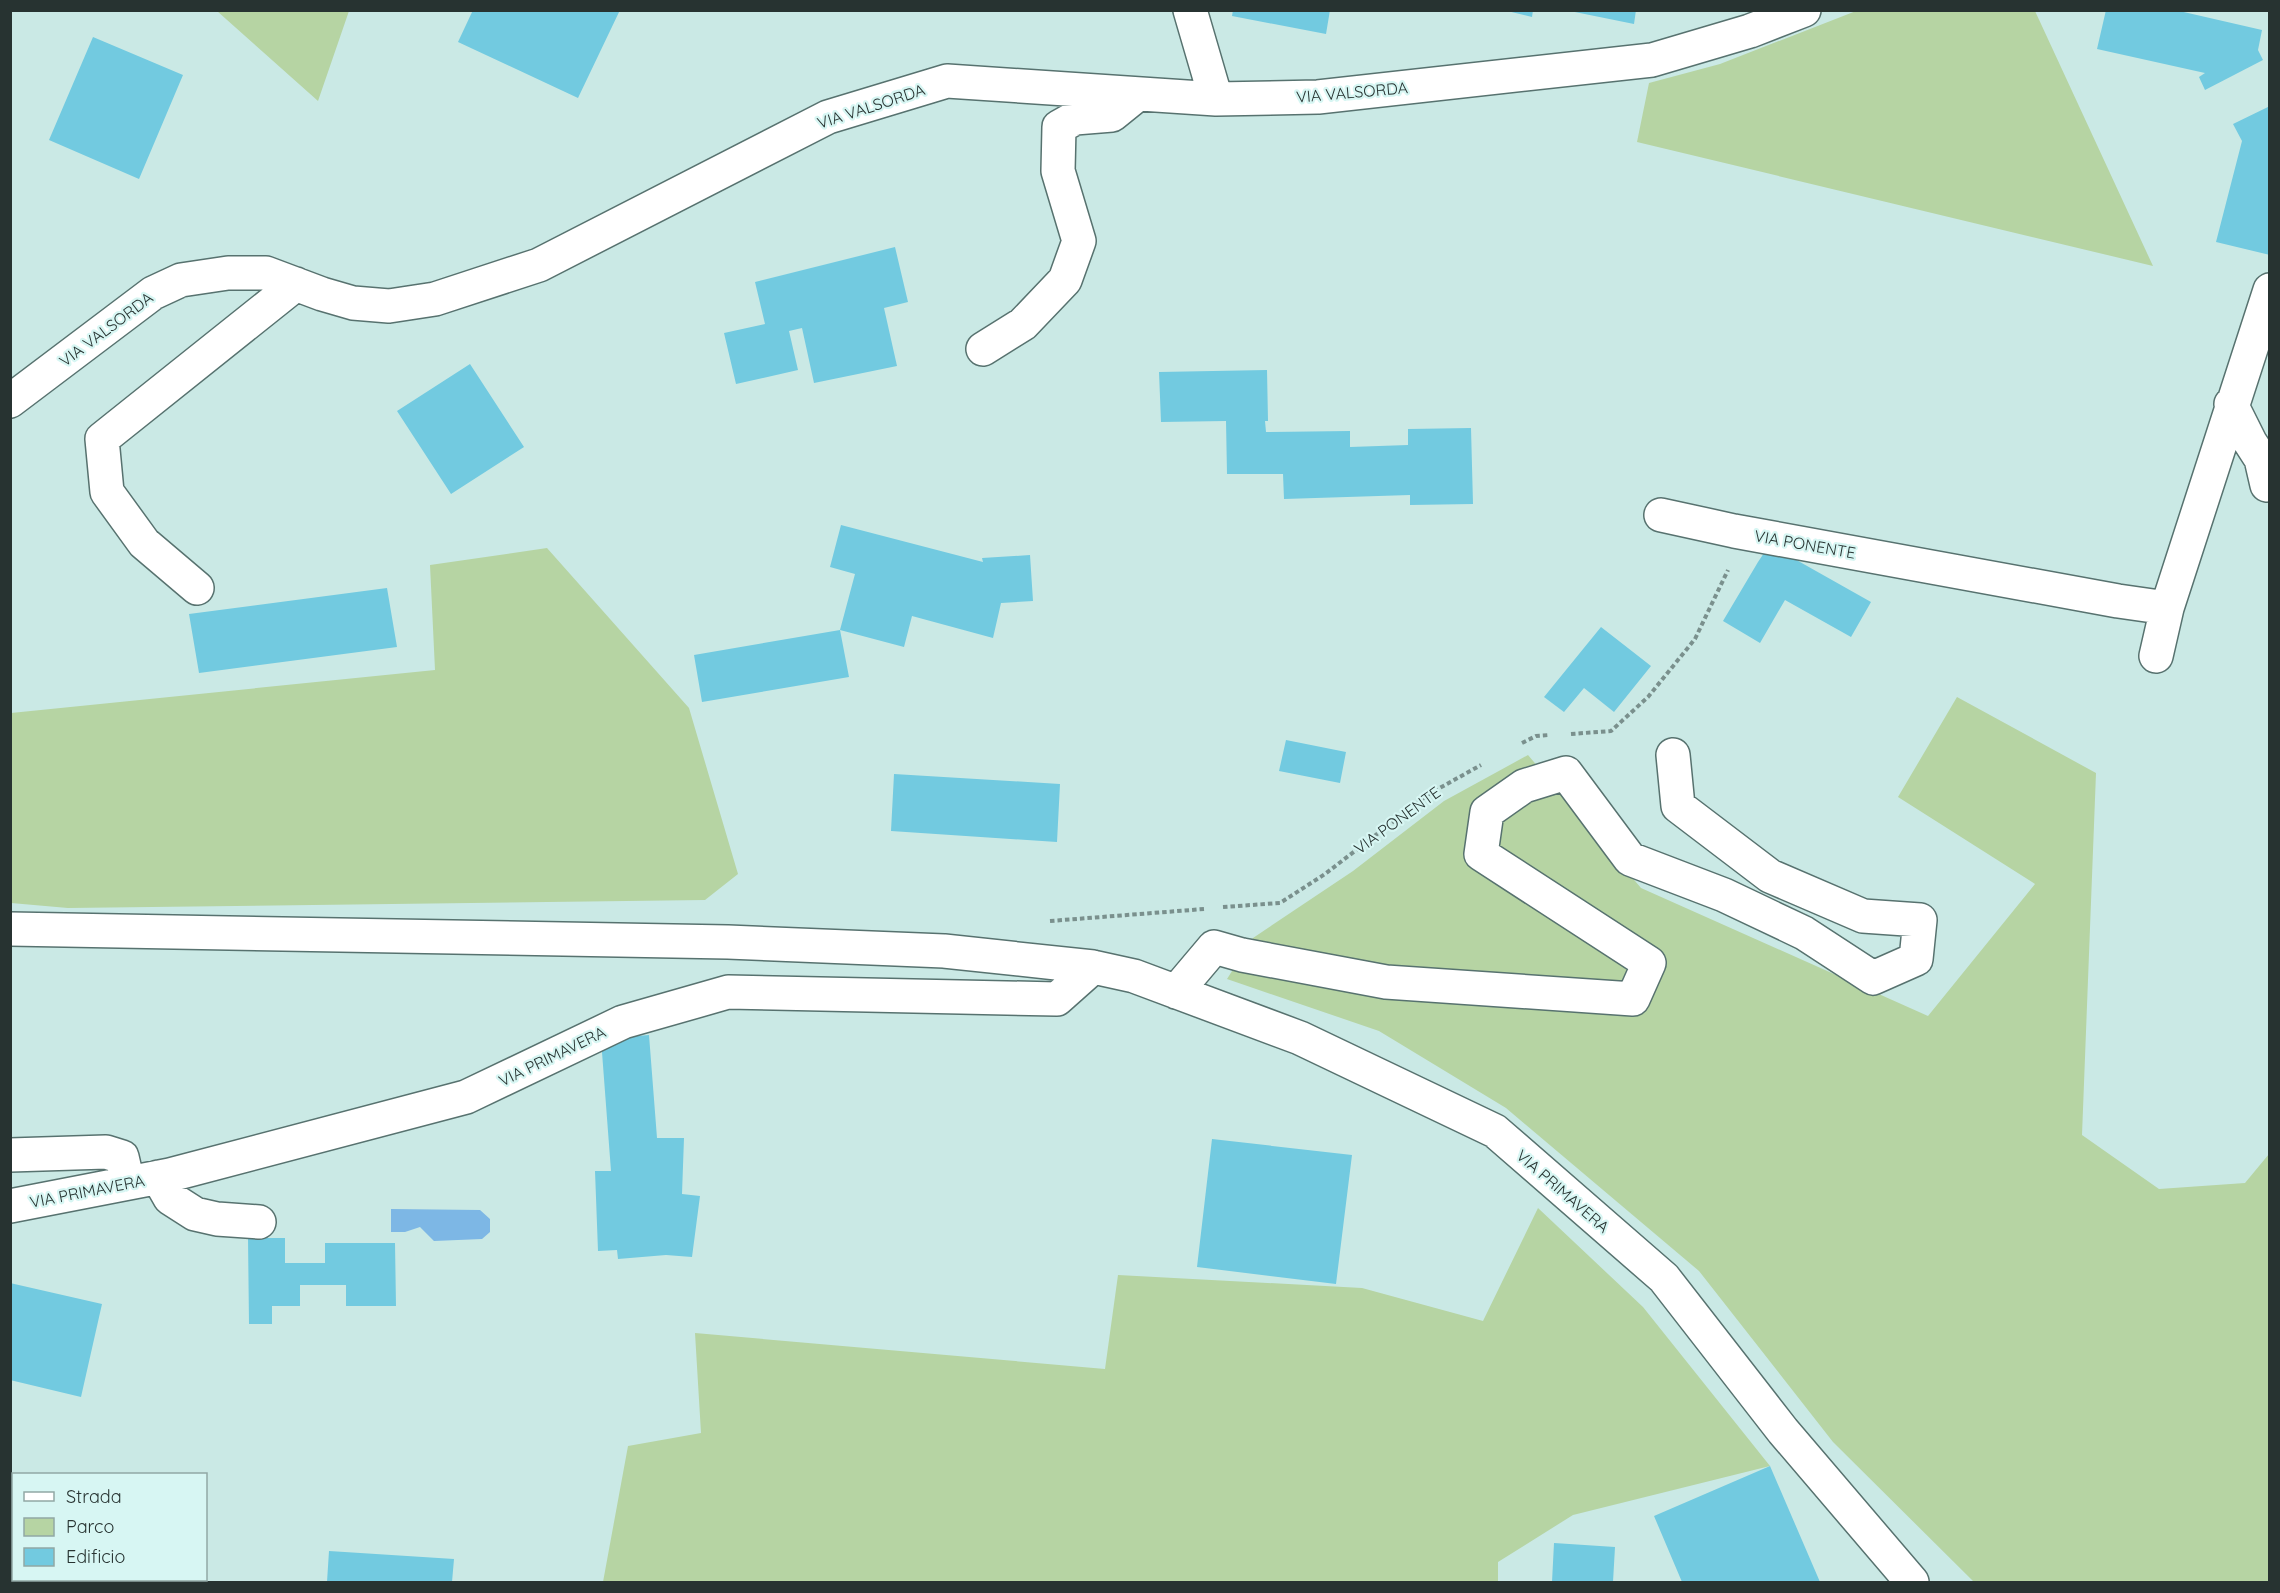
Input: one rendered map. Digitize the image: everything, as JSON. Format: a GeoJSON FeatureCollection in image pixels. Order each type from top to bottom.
{"type":"FeatureCollection","features":[{"type":"Feature","properties":{"kind":"street"},"geometry":{"type":"LineString","coordinates":[[1190,10],[1216,99]]}},
{"type":"Feature","properties":{"kind":"street","name":"VIA VALSORDA"},"geometry":{"type":"LineString","coordinates":[[10,401],[153,293],[181,280],[228,273],[266,273],[353,303],[389,306],[435,299],[539,265],[828,117],[947,81],[1216,99],[1318,96],[1652,60],[1750,31],[1804,10]]}},
{"type":"Feature","properties":{"kind":"street"},"geometry":{"type":"LineString","coordinates":[[983,349],[1023,324],[1065,280],[1079,241],[1058,171],[1059,127],[1075,118],[1112,115],[1137,94]]}},
{"type":"Feature","properties":{"kind":"street"},"geometry":{"type":"LineString","coordinates":[[197,588],[144,543],[107,492],[102,439],[296,284]]}},
{"type":"Feature","properties":{"kind":"street"},"geometry":{"type":"LineString","coordinates":[[2156,656],[2167,608],[2231,404],[2270,290]]}},
{"type":"Feature","properties":{"kind":"street"},"geometry":{"type":"LineString","coordinates":[[2231,404],[2261,459],[2267,485]]}},
{"type":"Feature","properties":{"kind":"street"},"geometry":{"type":"LineString","coordinates":[[1661,515],[1746,533]]}},
{"type":"Feature","properties":{"kind":"street","name":"VIA PONENTE"},"geometry":{"type":"LineString","coordinates":[[1746,533],[2167,608]]}},
{"type":"Feature","properties":{"kind":"street"},"geometry":{"type":"LineString","coordinates":[[1176,992],[1214,947],[1242,955],[1386,982],[1633,999],[1649,963],[1481,854],[1487,812],[1524,786],[1566,772],[1630,859],[1724,895],[1804,933],[1874,978],[1916,959],[1920,920],[1863,916],[1770,876],[1677,806],[1673,754]]}},
{"type":"Feature","properties":{"kind":"street","name":"VIA PRIMAVERA"},"geometry":{"type":"LineString","coordinates":[[10,929],[728,942],[944,951],[1093,967],[1134,976],[1300,1038],[1495,1131],[1664,1278],[1783,1431],[1912,1582]]}},
{"type":"Feature","properties":{"kind":"street","name":"VIA PRIMAVERA"},"geometry":{"type":"LineString","coordinates":[[10,1206],[143,1180],[466,1097],[623,1022],[728,992],[1056,999],[1093,967]]}},
{"type":"Feature","properties":{"kind":"street"},"geometry":{"type":"LineString","coordinates":[[10,1155],[106,1152],[122,1158],[143,1180],[195,1214],[217,1219],[259,1222]]}},
{"type":"Feature","properties":{"kind":"path","name":"VIA PONENTE"},"geometry":{"type":"LineString","coordinates":[[1568,734],[1611,731],[1648,697],[1695,639],[1746,533]]}},
{"type":"Feature","properties":{"kind":"path"},"geometry":{"type":"LineString","coordinates":[[1516,747],[1536,736],[1557,735]]}},
{"type":"Feature","properties":{"kind":"path","name":"VIA PONENTE"},"geometry":{"type":"LineString","coordinates":[[1226,907],[1280,903],[1325,874],[1429,794],[1487,762]]}},
{"type":"Feature","properties":{"kind":"path"},"geometry":{"type":"LineString","coordinates":[[1092,918],[1186,910]]}},
{"type":"Feature","properties":{"kind":"green space"},"geometry":{"type":"Polygon","coordinates":[[[217,11],[349,11],[318,101],[217,11]]]}},
{"type":"Feature","properties":{"kind":"green space"},"geometry":{"type":"Polygon","coordinates":[[[1856,11],[2035,11],[2153,266],[1637,142],[1649,83],[1720,64],[1856,11]]]}},
{"type":"Feature","properties":{"kind":"green space"},"geometry":{"type":"Polygon","coordinates":[[[547,548],[689,708],[738,874],[705,900],[68,908],[11,903],[11,713],[435,670],[430,565],[547,548]]]}},
{"type":"Feature","properties":{"kind":"green space"},"geometry":{"type":"Polygon","coordinates":[[[1957,697],[2096,773],[2082,1135],[2159,1189],[2245,1183],[2269,1154],[2269,1582],[1974,1582],[1833,1442],[1699,1271],[1506,1108],[1379,1031],[1227,979],[1253,938],[1353,871],[1444,801],[1528,755],[1641,888],[1928,1016],[2035,884],[1898,797],[1957,697]]]}},
{"type":"Feature","properties":{"kind":"green space"},"geometry":{"type":"Polygon","coordinates":[[[1538,1208],[1643,1307],[1770,1466],[1573,1515],[1498,1562],[1498,1582],[603,1582],[628,1446],[701,1433],[695,1333],[1105,1369],[1118,1275],[1362,1288],[1483,1321],[1538,1208]]]}},
{"type":"Feature","properties":{"kind":"water"},"geometry":{"type":"Polygon","coordinates":[[[391,1209],[480,1210],[490,1219],[490,1232],[482,1239],[434,1241],[420,1227],[405,1232],[391,1232],[391,1209]]]}},
{"type":"Feature","properties":{"kind":"building"},"geometry":{"type":"Polygon","coordinates":[[[473,10],[620,10],[578,98],[458,42],[473,10]]]}},
{"type":"Feature","properties":{"kind":"building"},"geometry":{"type":"Polygon","coordinates":[[[1233,10],[1330,10],[1326,34],[1232,16],[1233,10]]]}},
{"type":"Feature","properties":{"kind":"building"},"geometry":{"type":"Polygon","coordinates":[[[1503,10],[1533,10],[1532,17],[1503,10]]]}},
{"type":"Feature","properties":{"kind":"building"},"geometry":{"type":"Polygon","coordinates":[[[1565,10],[1636,10],[1634,24],[1565,10]]]}},
{"type":"Feature","properties":{"kind":"building"},"geometry":{"type":"Polygon","coordinates":[[[2106,10],[2175,10],[2262,30],[2258,50],[2263,60],[2205,90],[2199,77],[2205,73],[2097,49],[2106,10]]]}},
{"type":"Feature","properties":{"kind":"building"},"geometry":{"type":"Polygon","coordinates":[[[93,37],[183,75],[139,179],[49,140],[93,37]]]}},
{"type":"Feature","properties":{"kind":"building"},"geometry":{"type":"Polygon","coordinates":[[[2270,106],[2270,255],[2216,242],[2242,141],[2233,124],[2270,106]]]}},
{"type":"Feature","properties":{"kind":"building"},"geometry":{"type":"Polygon","coordinates":[[[895,247],[908,302],[884,308],[897,366],[814,383],[802,328],[789,331],[798,370],[736,384],[724,333],[765,324],[755,282],[895,247]]]}},
{"type":"Feature","properties":{"kind":"building"},"geometry":{"type":"Polygon","coordinates":[[[470,364],[524,447],[451,494],[397,411],[470,364]]]}},
{"type":"Feature","properties":{"kind":"building"},"geometry":{"type":"Polygon","coordinates":[[[1267,370],[1268,421],[1265,421],[1266,432],[1350,431],[1350,447],[1408,445],[1408,429],[1471,428],[1473,504],[1410,505],[1410,495],[1284,499],[1283,474],[1227,474],[1226,421],[1161,422],[1159,372],[1267,370]]]}},
{"type":"Feature","properties":{"kind":"building"},"geometry":{"type":"Polygon","coordinates":[[[841,525],[983,562],[982,558],[1030,555],[1033,601],[1001,603],[993,638],[912,616],[904,647],[840,630],[855,574],[830,567],[841,525]]]}},
{"type":"Feature","properties":{"kind":"building"},"geometry":{"type":"Polygon","coordinates":[[[1766,550],[1784,553],[1871,602],[1851,637],[1785,600],[1760,643],[1723,621],[1766,550]]]}},
{"type":"Feature","properties":{"kind":"building"},"geometry":{"type":"Polygon","coordinates":[[[387,588],[397,647],[199,673],[189,614],[387,588]]]}},
{"type":"Feature","properties":{"kind":"building"},"geometry":{"type":"Polygon","coordinates":[[[1601,627],[1651,666],[1614,712],[1584,688],[1564,712],[1544,697],[1601,627]]]}},
{"type":"Feature","properties":{"kind":"building"},"geometry":{"type":"Polygon","coordinates":[[[840,630],[849,677],[702,702],[694,655],[840,630]]]}},
{"type":"Feature","properties":{"kind":"building"},"geometry":{"type":"Polygon","coordinates":[[[1286,740],[1346,752],[1340,783],[1279,771],[1286,740]]]}},
{"type":"Feature","properties":{"kind":"building"},"geometry":{"type":"Polygon","coordinates":[[[894,774],[1060,784],[1057,842],[891,831],[894,774]]]}},
{"type":"Feature","properties":{"kind":"building"},"geometry":{"type":"Polygon","coordinates":[[[649,1035],[657,1138],[684,1138],[682,1194],[700,1196],[692,1257],[666,1255],[618,1259],[617,1250],[598,1251],[595,1171],[611,1171],[601,1039],[649,1035]]]}},
{"type":"Feature","properties":{"kind":"building"},"geometry":{"type":"Polygon","coordinates":[[[1212,1139],[1352,1155],[1336,1284],[1197,1267],[1212,1139]]]}},
{"type":"Feature","properties":{"kind":"building"},"geometry":{"type":"Polygon","coordinates":[[[248,1238],[285,1238],[285,1263],[325,1263],[325,1243],[395,1243],[396,1306],[346,1306],[346,1285],[300,1285],[300,1306],[272,1306],[272,1324],[249,1324],[248,1238]]]}},
{"type":"Feature","properties":{"kind":"building"},"geometry":{"type":"Polygon","coordinates":[[[10,1283],[102,1304],[81,1397],[10,1380],[10,1283]]]}},
{"type":"Feature","properties":{"kind":"building"},"geometry":{"type":"Polygon","coordinates":[[[1770,1466],[1820,1582],[1682,1582],[1654,1516],[1770,1466]]]}},
{"type":"Feature","properties":{"kind":"building"},"geometry":{"type":"Polygon","coordinates":[[[1554,1543],[1615,1547],[1613,1582],[1552,1582],[1554,1543]]]}},
{"type":"Feature","properties":{"kind":"building"},"geometry":{"type":"Polygon","coordinates":[[[329,1551],[454,1559],[452,1582],[327,1582],[329,1551]]]}}]}
